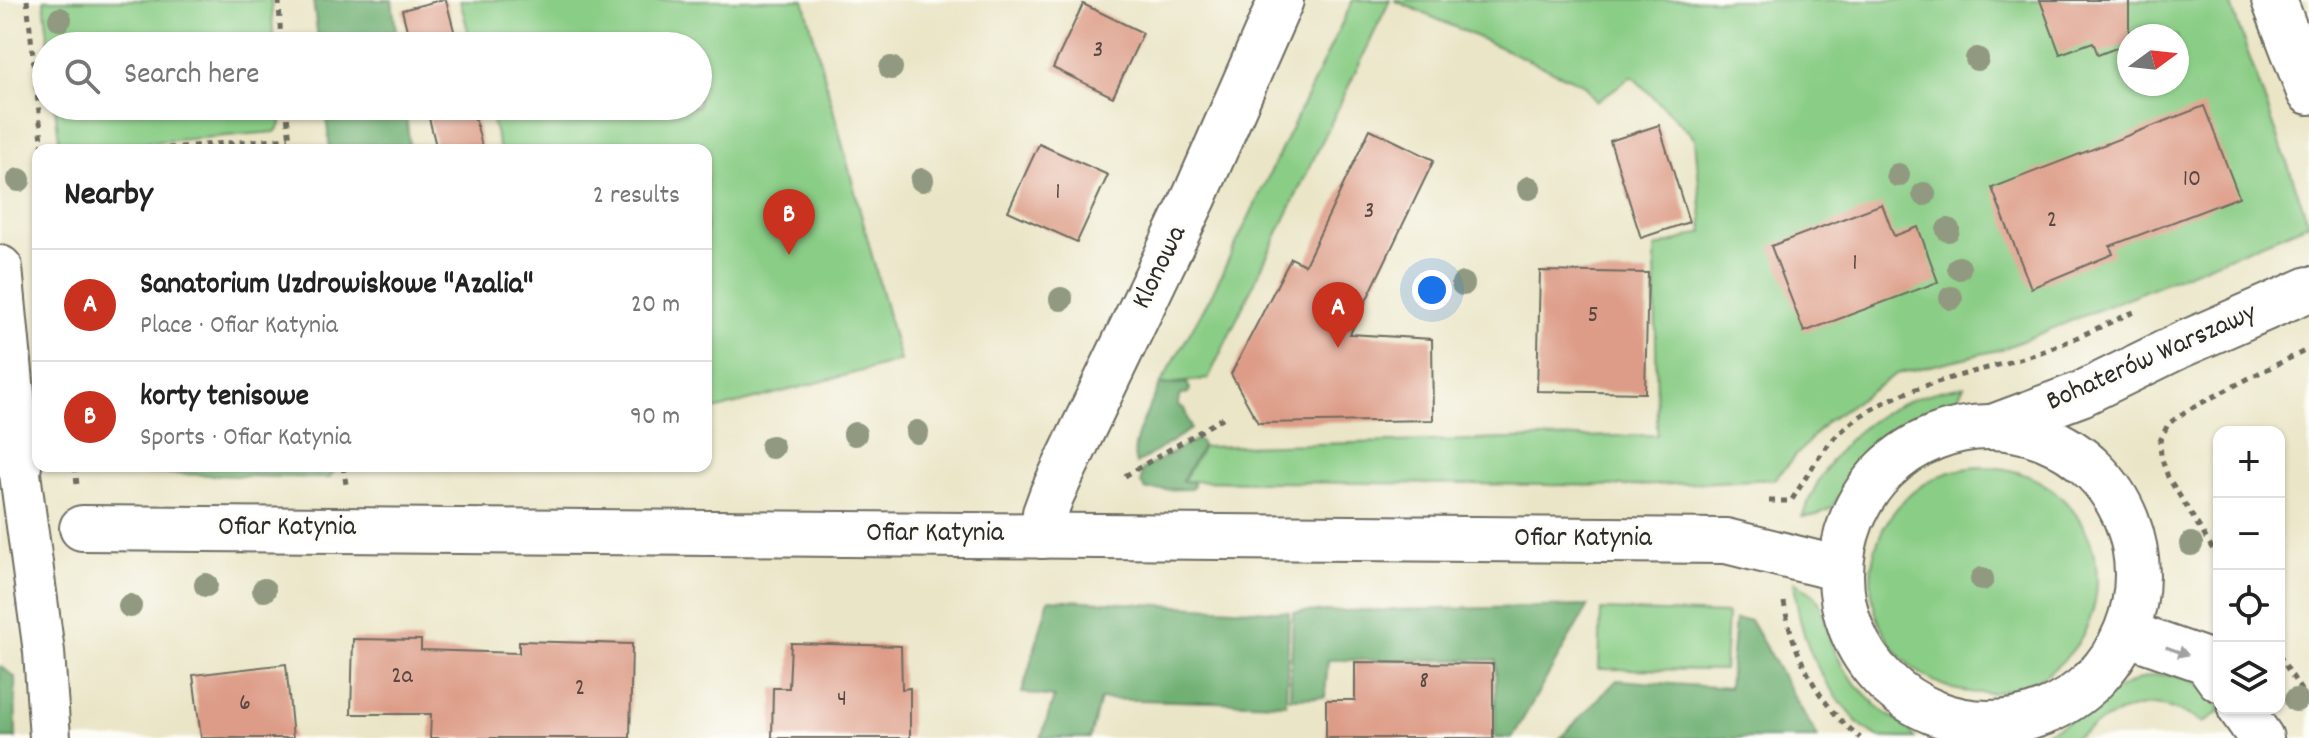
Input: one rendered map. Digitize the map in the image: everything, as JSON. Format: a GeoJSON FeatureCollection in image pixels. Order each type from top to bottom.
{"type":"FeatureCollection","features":[{"type":"Feature","properties":{"kind":"street","name":"Klonowa"},"geometry":{"type":"LineString","coordinates":[[1042,536],[1045,513],[1052,494],[1195,196],[1281,0]]}},
{"type":"Feature","properties":{"kind":"street"},"geometry":{"type":"LineString","coordinates":[[2274,0],[2309,92]]}},
{"type":"Feature","properties":{"kind":"street"},"geometry":{"type":"LineString","coordinates":[[0,268],[19,466],[44,652],[50,738]]}},
{"type":"Feature","properties":{"kind":"street","name":"Bohaterów Warszawy"},"geometry":{"type":"LineString","coordinates":[[1995,426],[2081,394],[2181,345],[2309,289]]}},
{"type":"Feature","properties":{"kind":"street"},"geometry":{"type":"LineString","coordinates":[[1995,426],[2041,436],[2055,443],[2082,459],[2115,495],[2133,539],[2137,586],[2126,633],[2105,669],[2074,698],[2036,717],[1950,729],[1906,699],[1869,664],[1847,619],[1840,569],[1849,523],[1871,483],[1906,451],[1948,432],[1995,426]]}},
{"type":"Feature","properties":{"kind":"street","name":"Ofiar Katynia"},"geometry":{"type":"LineString","coordinates":[[26,526],[1726,541],[1840,569]]}},
{"type":"Feature","properties":{"kind":"street"},"geometry":{"type":"LineString","coordinates":[[2126,633],[2206,661],[2213,671]]}},
{"type":"Feature","properties":{"kind":"street"},"geometry":{"type":"LineString","coordinates":[[2244,714],[2261,738]]}},
{"type":"Feature","properties":{"kind":"path"},"geometry":{"type":"LineString","coordinates":[[27,0],[32,47]]}},
{"type":"Feature","properties":{"kind":"path"},"geometry":{"type":"LineString","coordinates":[[279,0],[280,32]]}},
{"type":"Feature","properties":{"kind":"path"},"geometry":{"type":"LineString","coordinates":[[40,120],[42,144]]}},
{"type":"Feature","properties":{"kind":"path"},"geometry":{"type":"LineString","coordinates":[[287,120],[290,144]]}},
{"type":"Feature","properties":{"kind":"path"},"geometry":{"type":"LineString","coordinates":[[237,144],[289,138]]}},
{"type":"Feature","properties":{"kind":"path"},"geometry":{"type":"LineString","coordinates":[[1760,501],[1791,501],[1829,445],[1855,421],[1886,401],[2034,354],[2136,312]]}},
{"type":"Feature","properties":{"kind":"path"},"geometry":{"type":"LineString","coordinates":[[2213,549],[2168,477],[2160,441],[2168,424],[2186,411],[2309,349]]}},
{"type":"Feature","properties":{"kind":"path"},"geometry":{"type":"LineString","coordinates":[[1125,476],[1226,416]]}},
{"type":"Feature","properties":{"kind":"path"},"geometry":{"type":"LineString","coordinates":[[344,472],[346,485]]}},
{"type":"Feature","properties":{"kind":"path"},"geometry":{"type":"LineString","coordinates":[[76,484],[92,484]]}},
{"type":"Feature","properties":{"kind":"path"},"geometry":{"type":"LineString","coordinates":[[1782,590],[1798,651],[1814,683],[1837,716],[1860,738]]}},
{"type":"Feature","properties":{"kind":"path"},"geometry":{"type":"LineString","coordinates":[[2285,665],[2309,703]]}},
{"type":"Feature","properties":{"kind":"green space"},"geometry":{"type":"Polygon","coordinates":[[[44,0],[271,0],[273,32],[47,32],[44,0]]]}},
{"type":"Feature","properties":{"kind":"green space"},"geometry":{"type":"Polygon","coordinates":[[[313,0],[392,0],[396,32],[317,32],[313,0]]]}},
{"type":"Feature","properties":{"kind":"green space"},"geometry":{"type":"Polygon","coordinates":[[[460,0],[804,0],[900,361],[712,410],[712,144],[498,144],[492,120],[712,120],[712,32],[468,32],[460,0]]]}},
{"type":"Feature","properties":{"kind":"green space"},"geometry":{"type":"Polygon","coordinates":[[[1353,0],[1390,0],[1208,379],[1160,385],[1212,294],[1353,0]]]}},
{"type":"Feature","properties":{"kind":"green space"},"geometry":{"type":"Polygon","coordinates":[[[1394,0],[2229,0],[2309,224],[2002,349],[1896,374],[1826,422],[1775,479],[1636,486],[1183,481],[1203,447],[1657,435],[1655,248],[1703,232],[1695,138],[1632,76],[1596,102],[1585,85],[1394,0]]]}},
{"type":"Feature","properties":{"kind":"green space"},"geometry":{"type":"Polygon","coordinates":[[[57,120],[280,120],[281,125],[275,132],[128,144],[63,144],[59,140],[57,120]]]}},
{"type":"Feature","properties":{"kind":"green space"},"geometry":{"type":"Polygon","coordinates":[[[327,120],[407,120],[409,144],[329,144],[327,120]]]}},
{"type":"Feature","properties":{"kind":"green space"},"geometry":{"type":"Polygon","coordinates":[[[1187,383],[1190,389],[1179,396],[1178,406],[1184,408],[1191,429],[1136,464],[1134,455],[1138,435],[1160,385],[1187,383]]]}},
{"type":"Feature","properties":{"kind":"green space"},"geometry":{"type":"Polygon","coordinates":[[[1964,386],[1936,418],[1907,429],[1861,464],[1831,508],[1817,515],[1802,517],[1833,458],[1864,427],[1921,396],[1964,386]]]}},
{"type":"Feature","properties":{"kind":"green space"},"geometry":{"type":"Polygon","coordinates":[[[1197,439],[1202,447],[1182,481],[1193,482],[1191,489],[1146,490],[1141,483],[1142,470],[1197,439]]]}},
{"type":"Feature","properties":{"kind":"green space"},"geometry":{"type":"Polygon","coordinates":[[[1984,467],[2006,469],[2027,476],[2047,486],[2064,500],[2078,517],[2088,537],[2095,558],[2095,602],[2088,623],[2078,643],[2064,660],[2047,674],[2027,684],[2006,691],[1984,693],[1962,691],[1941,684],[1921,674],[1904,660],[1890,643],[1880,623],[1873,602],[1871,580],[1873,558],[1880,537],[1890,517],[1904,500],[1921,486],[1941,476],[1962,469],[1984,467]]]}},
{"type":"Feature","properties":{"kind":"green space"},"geometry":{"type":"Polygon","coordinates":[[[104,472],[333,472],[329,478],[104,472]]]}},
{"type":"Feature","properties":{"kind":"green space"},"geometry":{"type":"Polygon","coordinates":[[[1794,581],[1815,596],[1820,604],[1831,642],[1843,668],[1880,709],[1909,729],[1915,738],[1878,737],[1858,723],[1837,698],[1810,652],[1794,581]]]}},
{"type":"Feature","properties":{"kind":"green space"},"geometry":{"type":"Polygon","coordinates":[[[1049,599],[1289,612],[1286,704],[1100,699],[1090,738],[1041,738],[1054,697],[1022,693],[1049,599]]]}},
{"type":"Feature","properties":{"kind":"green space"},"geometry":{"type":"Polygon","coordinates":[[[1588,606],[1512,738],[1495,738],[1496,660],[1328,660],[1325,697],[1290,698],[1293,612],[1588,606]]]}},
{"type":"Feature","properties":{"kind":"green space"},"geometry":{"type":"Polygon","coordinates":[[[1601,610],[1727,614],[1724,670],[1599,669],[1601,610]]]}},
{"type":"Feature","properties":{"kind":"green space"},"geometry":{"type":"Polygon","coordinates":[[[1735,620],[1750,620],[1818,738],[1560,738],[1617,680],[1729,688],[1735,620]]]}},
{"type":"Feature","properties":{"kind":"green space"},"geometry":{"type":"Polygon","coordinates":[[[0,666],[15,677],[16,738],[0,738],[0,666]]]}},
{"type":"Feature","properties":{"kind":"green space"},"geometry":{"type":"Polygon","coordinates":[[[2154,675],[2190,680],[2213,696],[2213,714],[2216,714],[2203,723],[2176,710],[2151,705],[2113,715],[2071,738],[2028,738],[2061,725],[2137,680],[2154,675]]]}},
{"type":"Feature","properties":{"kind":"building"},"geometry":{"type":"Polygon","coordinates":[[[446,0],[454,32],[408,32],[402,10],[446,0]]]}},
{"type":"Feature","properties":{"kind":"building"},"geometry":{"type":"Polygon","coordinates":[[[2040,0],[2129,0],[2129,24],[2117,24],[2117,48],[2098,55],[2093,42],[2060,54],[2040,0]]]}},
{"type":"Feature","properties":{"kind":"building"},"geometry":{"type":"Polygon","coordinates":[[[1083,4],[1143,33],[1113,97],[1053,68],[1083,4]]]}},
{"type":"Feature","properties":{"kind":"building"},"geometry":{"type":"Polygon","coordinates":[[[2204,106],[2239,197],[2110,246],[2113,254],[2031,288],[1992,188],[2204,106]]]}},
{"type":"Feature","properties":{"kind":"building"},"geometry":{"type":"Polygon","coordinates":[[[430,120],[476,120],[482,144],[436,144],[430,120]]]}},
{"type":"Feature","properties":{"kind":"building"},"geometry":{"type":"Polygon","coordinates":[[[1659,125],[1689,222],[1641,238],[1610,141],[1659,125]]]}},
{"type":"Feature","properties":{"kind":"building"},"geometry":{"type":"Polygon","coordinates":[[[1370,129],[1434,160],[1350,334],[1432,339],[1433,420],[1258,423],[1231,374],[1291,258],[1305,265],[1370,129]]]}},
{"type":"Feature","properties":{"kind":"building"},"geometry":{"type":"Polygon","coordinates":[[[1039,144],[1108,175],[1077,242],[1008,211],[1039,144]]]}},
{"type":"Feature","properties":{"kind":"building"},"geometry":{"type":"Polygon","coordinates":[[[1882,204],[1894,236],[1918,227],[1938,282],[1804,332],[1771,246],[1882,204]]]}},
{"type":"Feature","properties":{"kind":"building"},"geometry":{"type":"Polygon","coordinates":[[[1540,271],[1648,273],[1645,393],[1537,391],[1540,271]]]}},
{"type":"Feature","properties":{"kind":"building"},"geometry":{"type":"Polygon","coordinates":[[[353,639],[421,640],[421,650],[519,653],[519,641],[632,644],[630,738],[430,738],[431,714],[351,714],[353,639]]]}},
{"type":"Feature","properties":{"kind":"building"},"geometry":{"type":"Polygon","coordinates":[[[791,643],[901,646],[902,689],[910,688],[910,738],[772,738],[773,688],[789,688],[791,643]]]}},
{"type":"Feature","properties":{"kind":"building"},"geometry":{"type":"Polygon","coordinates":[[[1355,662],[1493,664],[1493,738],[1326,738],[1326,700],[1355,700],[1355,662]]]}},
{"type":"Feature","properties":{"kind":"building"},"geometry":{"type":"Polygon","coordinates":[[[286,664],[293,738],[201,738],[193,675],[286,664]]]}},
{"type":"Feature","properties":{"kind":"place","name":"korty tenisowe"},"geometry":{"type":"Point","coordinates":[789,255]}},
{"type":"Feature","properties":{"kind":"place","name":"Sanatorium Uzdrowiskowe \"Azalia\""},"geometry":{"type":"Point","coordinates":[1338,348]}}]}
